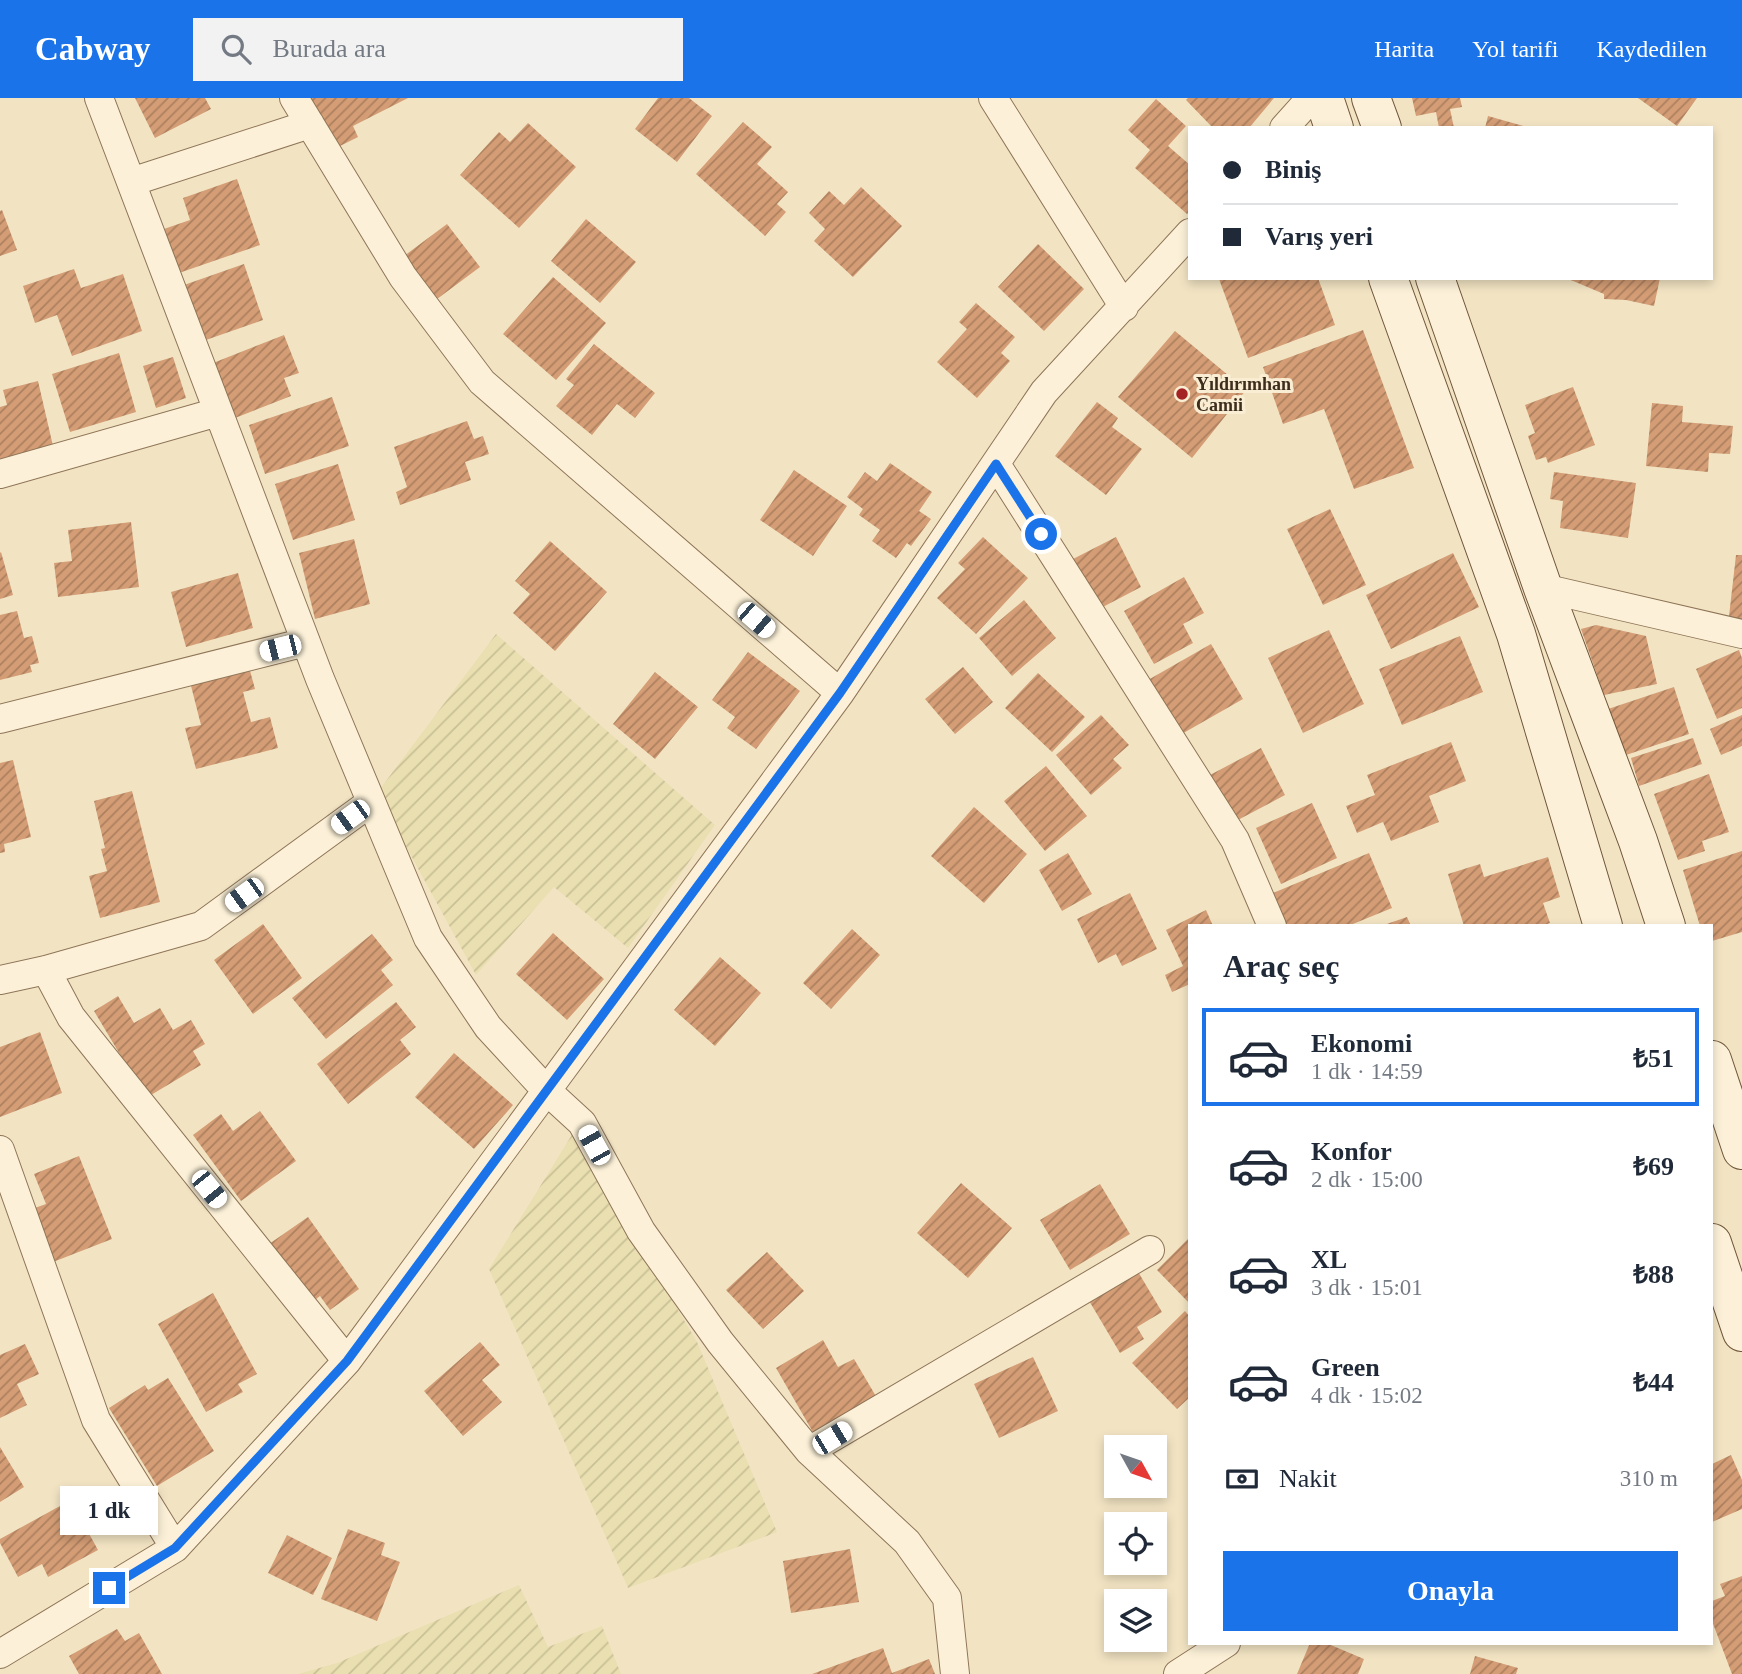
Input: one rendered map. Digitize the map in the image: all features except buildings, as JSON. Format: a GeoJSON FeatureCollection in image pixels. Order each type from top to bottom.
{"type":"FeatureCollection","features":[{"type":"Feature","properties":{"kind":"main road"},"geometry":{"type":"LineString","coordinates":[[1324,98],[1333,126]]}},
{"type":"Feature","properties":{"kind":"main road"},"geometry":{"type":"LineString","coordinates":[[1371,98],[1381,126]]}},
{"type":"Feature","properties":{"kind":"main road"},"geometry":{"type":"LineString","coordinates":[[1389,280],[1516,634],[1602,924]]}},
{"type":"Feature","properties":{"kind":"main road"},"geometry":{"type":"LineString","coordinates":[[1436,280],[1665,924]]}},
{"type":"Feature","properties":{"kind":"main road"},"geometry":{"type":"LineString","coordinates":[[1713,1062],[1742,1150]]}},
{"type":"Feature","properties":{"kind":"main road"},"geometry":{"type":"LineString","coordinates":[[1713,1246],[1742,1332]]}},
{"type":"Feature","properties":{"kind":"street"},"geometry":{"type":"LineString","coordinates":[[99,98],[306,642],[428,938],[488,1027],[546,1090],[582,1123],[641,1231],[720,1342],[809,1451],[907,1542],[947,1598],[955,1674]]}},
{"type":"Feature","properties":{"kind":"street"},"geometry":{"type":"LineString","coordinates":[[294,98],[403,277],[482,382],[840,693]]}},
{"type":"Feature","properties":{"kind":"street"},"geometry":{"type":"LineString","coordinates":[[993,98],[1124,307]]}},
{"type":"Feature","properties":{"kind":"street"},"geometry":{"type":"LineString","coordinates":[[1286,126],[1311,98]]}},
{"type":"Feature","properties":{"kind":"street"},"geometry":{"type":"LineString","coordinates":[[131,182],[310,124]]}},
{"type":"Feature","properties":{"kind":"street"},"geometry":{"type":"LineString","coordinates":[[0,1654],[175,1548],[347,1361],[840,693],[1044,392],[1188,235]]}},
{"type":"Feature","properties":{"kind":"street"},"geometry":{"type":"LineString","coordinates":[[0,474],[218,412]]}},
{"type":"Feature","properties":{"kind":"street"},"geometry":{"type":"LineString","coordinates":[[996,464],[1236,840],[1271,924]]}},
{"type":"Feature","properties":{"kind":"street"},"geometry":{"type":"LineString","coordinates":[[1544,588],[1742,634]]}},
{"type":"Feature","properties":{"kind":"street"},"geometry":{"type":"LineString","coordinates":[[0,719],[306,642]]}},
{"type":"Feature","properties":{"kind":"street"},"geometry":{"type":"LineString","coordinates":[[0,980],[46,970],[201,926],[371,802]]}},
{"type":"Feature","properties":{"kind":"street"},"geometry":{"type":"LineString","coordinates":[[46,970],[71,1017],[347,1361]]}},
{"type":"Feature","properties":{"kind":"street"},"geometry":{"type":"LineString","coordinates":[[0,1150],[96,1420],[175,1548]]}},
{"type":"Feature","properties":{"kind":"street"},"geometry":{"type":"LineString","coordinates":[[809,1451],[1150,1250]]}},
{"type":"Feature","properties":{"kind":"street"},"geometry":{"type":"LineString","coordinates":[[1178,1674],[1223,1645]]}},
{"type":"Feature","properties":{"kind":"shaded area"},"geometry":{"type":"Polygon","coordinates":[[[496,634],[715,825],[628,948],[554,887],[476,975],[377,793],[496,634]]]}},
{"type":"Feature","properties":{"kind":"shaded area"},"geometry":{"type":"Polygon","coordinates":[[[573,1133],[697,1342],[777,1532],[628,1588],[489,1269],[573,1133]]]}},
{"type":"Feature","properties":{"kind":"shaded area"},"geometry":{"type":"Polygon","coordinates":[[[519,1585],[548,1647],[602,1626],[621,1674],[298,1674],[337,1663],[519,1585]]]}},
{"type":"Feature","properties":{"kind":"place","name":"Yıldırımhan Camii"},"geometry":{"type":"Point","coordinates":[1182,394]}},
{"type":"Feature","properties":{"kind":"route"},"geometry":{"type":"LineString","coordinates":[[109,1588],[175,1548],[347,1361],[840,693],[996,464],[1041,534]]}}]}
